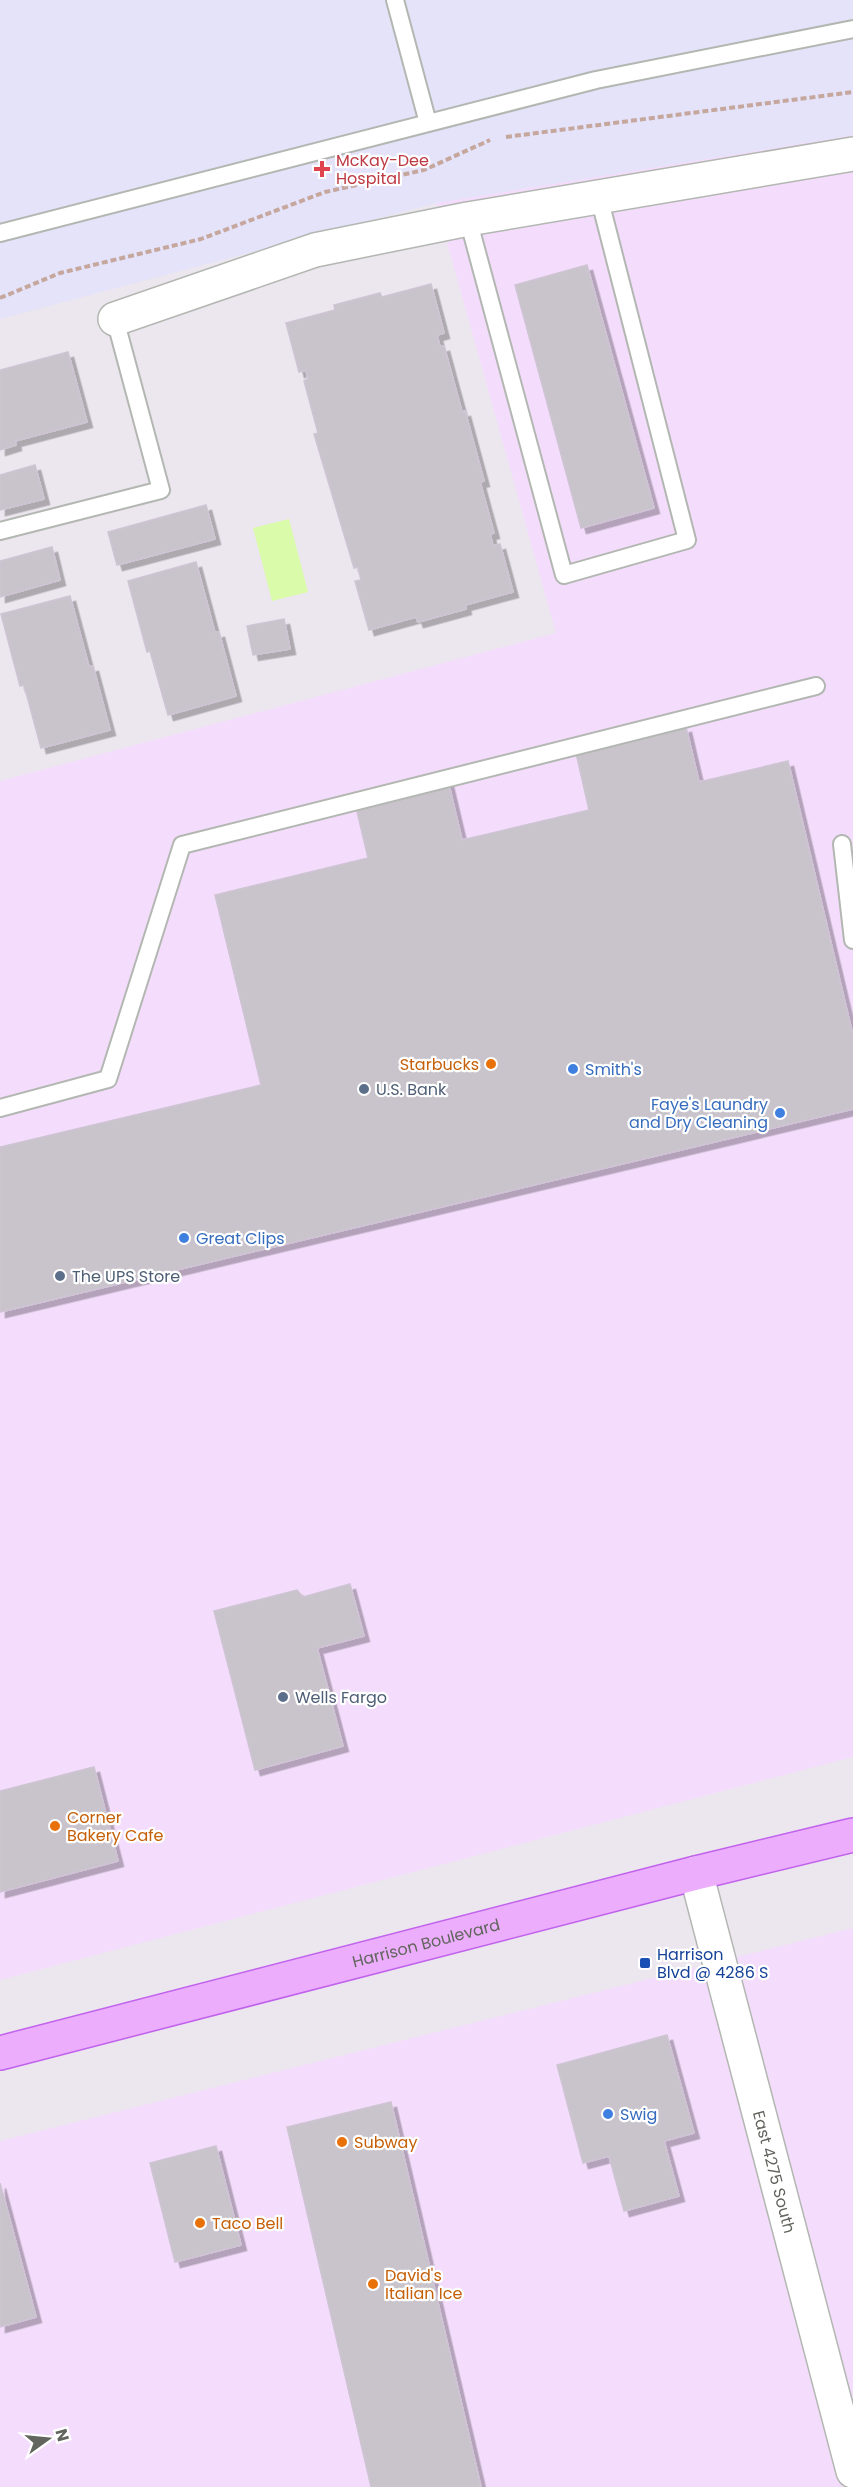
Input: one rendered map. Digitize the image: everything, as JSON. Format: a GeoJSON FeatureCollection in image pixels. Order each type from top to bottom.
{"type":"FeatureCollection","features":[{"type":"Feature","properties":{"kind":"main road","name":"Harrison Boulevard"},"geometry":{"type":"LineString","coordinates":[[0,2053],[853,1835]]}},
{"type":"Feature","properties":{"kind":"street"},"geometry":{"type":"LineString","coordinates":[[115,319],[315,250],[468,219],[853,154]]}},
{"type":"Feature","properties":{"kind":"street","name":"East 4275 South"},"geometry":{"type":"LineString","coordinates":[[696,1874],[853,2471]]}},
{"type":"Feature","properties":{"kind":"lane"},"geometry":{"type":"LineString","coordinates":[[395,0],[428,123]]}},
{"type":"Feature","properties":{"kind":"lane"},"geometry":{"type":"LineString","coordinates":[[0,233],[596,80],[853,29]]}},
{"type":"Feature","properties":{"kind":"lane"},"geometry":{"type":"LineString","coordinates":[[468,219],[564,574],[687,540],[599,196]]}},
{"type":"Feature","properties":{"kind":"lane"},"geometry":{"type":"LineString","coordinates":[[0,531],[161,490],[115,319]]}},
{"type":"Feature","properties":{"kind":"lane"},"geometry":{"type":"LineString","coordinates":[[0,1108],[108,1079],[182,844],[816,686]]}},
{"type":"Feature","properties":{"kind":"lane"},"geometry":{"type":"LineString","coordinates":[[842,844],[853,940]]}},
{"type":"Feature","properties":{"kind":"path"},"geometry":{"type":"LineString","coordinates":[[503,137],[853,92]]}},
{"type":"Feature","properties":{"kind":"path"},"geometry":{"type":"LineString","coordinates":[[0,298],[60,273],[201,239],[325,192],[424,170],[493,139]]}},
{"type":"Feature","properties":{"kind":"shaded area","name":"McKay-Dee Hospital"},"geometry":{"type":"Polygon","coordinates":[[[0,0],[853,0],[853,135],[436,203],[0,319],[0,0]]]}},
{"type":"Feature","properties":{"kind":"shaded area"},"geometry":{"type":"Polygon","coordinates":[[[853,135],[853,1757],[0,1980],[0,781],[556,633],[436,203],[853,135]]]}},
{"type":"Feature","properties":{"kind":"shaded area"},"geometry":{"type":"Polygon","coordinates":[[[289,519],[308,592],[272,601],[253,528],[289,519]]]}},
{"type":"Feature","properties":{"kind":"shaded area"},"geometry":{"type":"Polygon","coordinates":[[[853,1928],[853,2487],[0,2487],[0,2141],[853,1928]]]}},
{"type":"Feature","properties":{"kind":"building"},"geometry":{"type":"Polygon","coordinates":[[[587,265],[654,508],[581,528],[515,285],[587,265]]]}},
{"type":"Feature","properties":{"kind":"building"},"geometry":{"type":"Polygon","coordinates":[[[431,284],[444,333],[437,335],[440,347],[444,346],[484,481],[480,482],[494,533],[490,534],[493,546],[500,544],[513,592],[465,605],[466,609],[418,622],[416,617],[369,630],[355,581],[361,580],[358,567],[354,568],[314,434],[318,433],[304,381],[308,379],[306,370],[299,372],[286,323],[335,310],[334,305],[380,293],[382,297],[431,284]]]}},
{"type":"Feature","properties":{"kind":"building"},"geometry":{"type":"Polygon","coordinates":[[[68,352],[87,422],[15,441],[16,445],[0,450],[0,370],[68,352]]]}},
{"type":"Feature","properties":{"kind":"building"},"geometry":{"type":"Polygon","coordinates":[[[35,465],[44,499],[0,510],[0,475],[35,465]]]}},
{"type":"Feature","properties":{"kind":"building"},"geometry":{"type":"Polygon","coordinates":[[[206,505],[215,539],[117,565],[108,532],[206,505]]]}},
{"type":"Feature","properties":{"kind":"building"},"geometry":{"type":"Polygon","coordinates":[[[52,547],[60,580],[0,597],[0,561],[52,547]]]}},
{"type":"Feature","properties":{"kind":"building"},"geometry":{"type":"Polygon","coordinates":[[[196,562],[215,633],[219,632],[236,696],[168,715],[150,651],[147,652],[128,581],[196,562]]]}},
{"type":"Feature","properties":{"kind":"building"},"geometry":{"type":"Polygon","coordinates":[[[70,596],[89,667],[93,666],[110,730],[41,748],[24,685],[20,686],[1,614],[70,596]]]}},
{"type":"Feature","properties":{"kind":"building"},"geometry":{"type":"Polygon","coordinates":[[[284,619],[290,649],[253,655],[247,626],[284,619]]]}},
{"type":"Feature","properties":{"kind":"building"},"geometry":{"type":"Polygon","coordinates":[[[686,727],[699,782],[788,761],[853,1036],[853,1109],[0,1312],[0,1147],[261,1085],[215,895],[368,858],[355,803],[448,781],[462,840],[589,810],[576,753],[686,727]]]}},
{"type":"Feature","properties":{"kind":"building","name":"Wells Fargo"},"geometry":{"type":"Polygon","coordinates":[[[350,1584],[364,1636],[317,1648],[343,1746],[255,1770],[214,1611],[297,1590],[303,1597],[350,1584]]]}},
{"type":"Feature","properties":{"kind":"building","name":"Corner Bakery Cafe"},"geometry":{"type":"Polygon","coordinates":[[[94,1767],[118,1861],[0,1892],[0,1791],[94,1767]]]}},
{"type":"Feature","properties":{"kind":"building"},"geometry":{"type":"Polygon","coordinates":[[[667,2035],[694,2133],[664,2141],[679,2196],[624,2211],[609,2156],[583,2163],[557,2065],[667,2035]]]}},
{"type":"Feature","properties":{"kind":"building"},"geometry":{"type":"Polygon","coordinates":[[[391,2102],[481,2487],[371,2487],[287,2127],[391,2102]]]}},
{"type":"Feature","properties":{"kind":"building","name":"Taco Bell"},"geometry":{"type":"Polygon","coordinates":[[[216,2146],[241,2245],[175,2262],[150,2163],[216,2146]]]}},
{"type":"Feature","properties":{"kind":"building"},"geometry":{"type":"Polygon","coordinates":[[[0,2183],[36,2317],[0,2327],[0,2183]]]}},
{"type":"Feature","properties":{"kind":"place","name":"McKay-Dee Hospital"},"geometry":{"type":"Point","coordinates":[322,169]}},
{"type":"Feature","properties":{"kind":"place","name":"Starbucks"},"geometry":{"type":"Point","coordinates":[491,1064]}},
{"type":"Feature","properties":{"kind":"place","name":"Smith's"},"geometry":{"type":"Point","coordinates":[573,1069]}},
{"type":"Feature","properties":{"kind":"place","name":"U.S. Bank"},"geometry":{"type":"Point","coordinates":[364,1089]}},
{"type":"Feature","properties":{"kind":"place","name":"Faye's Laundry and Dry Cleaning"},"geometry":{"type":"Point","coordinates":[780,1113]}},
{"type":"Feature","properties":{"kind":"place","name":"Great Clips"},"geometry":{"type":"Point","coordinates":[184,1238]}},
{"type":"Feature","properties":{"kind":"place","name":"The UPS Store"},"geometry":{"type":"Point","coordinates":[60,1276]}},
{"type":"Feature","properties":{"kind":"place","name":"Wells Fargo"},"geometry":{"type":"Point","coordinates":[283,1697]}},
{"type":"Feature","properties":{"kind":"place","name":"Corner Bakery Cafe"},"geometry":{"type":"Point","coordinates":[55,1826]}},
{"type":"Feature","properties":{"kind":"place","name":"Harrison Blvd @ 4286 S"},"geometry":{"type":"Point","coordinates":[645,1963]}},
{"type":"Feature","properties":{"kind":"place","name":"Swig"},"geometry":{"type":"Point","coordinates":[608,2114]}},
{"type":"Feature","properties":{"kind":"place","name":"Subway"},"geometry":{"type":"Point","coordinates":[342,2142]}},
{"type":"Feature","properties":{"kind":"place","name":"Taco Bell"},"geometry":{"type":"Point","coordinates":[200,2223]}},
{"type":"Feature","properties":{"kind":"place","name":"David's Italian Ice"},"geometry":{"type":"Point","coordinates":[373,2284]}}]}
